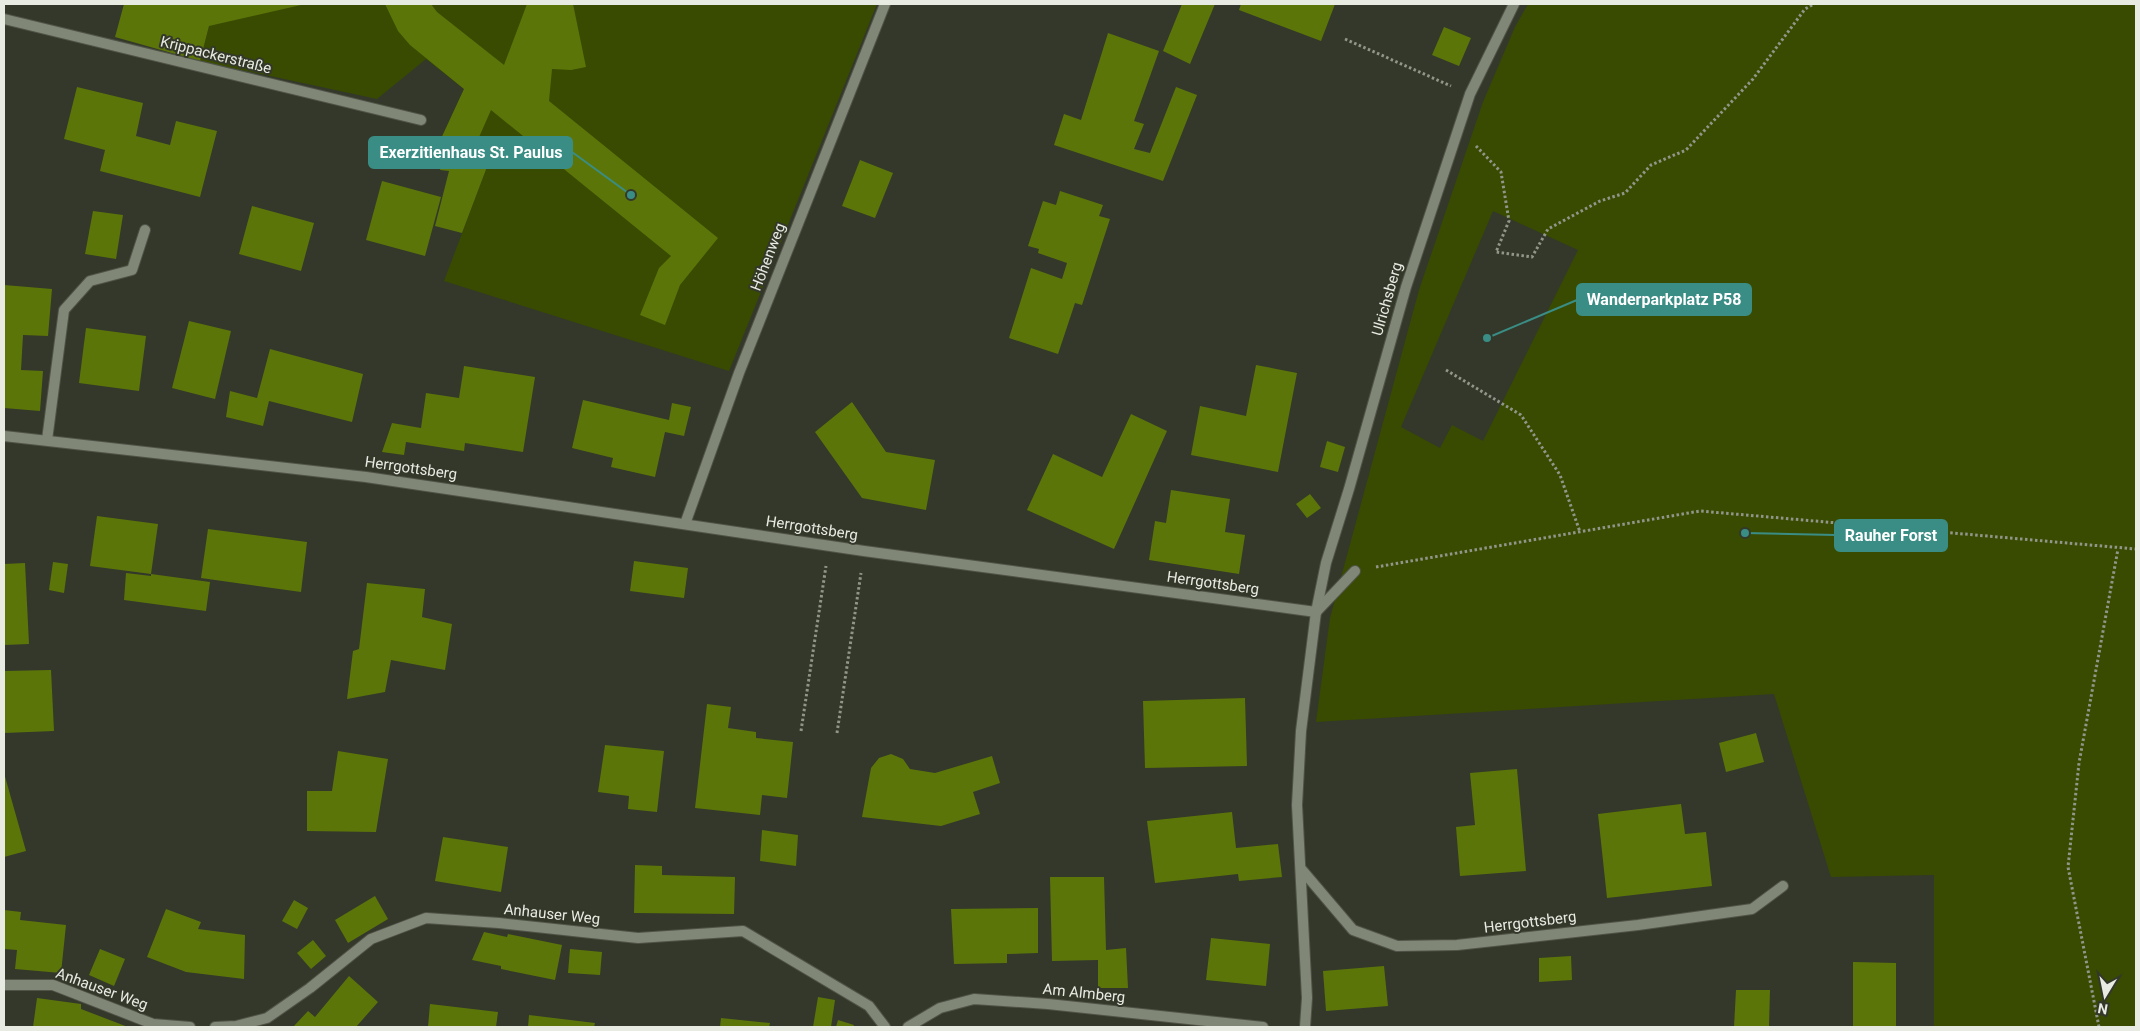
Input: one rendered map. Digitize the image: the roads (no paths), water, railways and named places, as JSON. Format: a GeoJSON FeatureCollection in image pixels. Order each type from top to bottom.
{"type":"FeatureCollection","features":[{"type":"Feature","properties":{"kind":"street","name":"Höhenweg"},"geometry":{"type":"LineString","coordinates":[[685,524],[746,355],[885,4]]}},
{"type":"Feature","properties":{"kind":"street","name":"Ulrichsberg"},"geometry":{"type":"LineString","coordinates":[[1316,612],[1326,563],[1406,287],[1470,94],[1514,4]]}},
{"type":"Feature","properties":{"kind":"street","name":"Krippackerstraße"},"geometry":{"type":"LineString","coordinates":[[4,19],[421,120]]}},
{"type":"Feature","properties":{"kind":"street"},"geometry":{"type":"LineString","coordinates":[[47,440],[64,310],[90,281],[132,270],[145,230]]}},
{"type":"Feature","properties":{"kind":"street","name":"Herrgottsberg"},"geometry":{"type":"LineString","coordinates":[[4,436],[366,477],[864,551],[1316,612]]}},
{"type":"Feature","properties":{"kind":"street"},"geometry":{"type":"LineString","coordinates":[[1305,1027],[1307,998],[1302,870],[1297,805],[1301,731],[1316,612],[1355,571]]}},
{"type":"Feature","properties":{"kind":"street","name":"Herrgottsberg"},"geometry":{"type":"LineString","coordinates":[[1302,870],[1353,930],[1398,946],[1457,946],[1638,925],[1752,909],[1783,886]]}},
{"type":"Feature","properties":{"kind":"street","name":"Anhauser Weg"},"geometry":{"type":"LineString","coordinates":[[215,1027],[236,1026],[267,1018],[310,988],[371,939],[426,918],[499,923],[638,938],[743,931],[869,1006],[885,1027]]}},
{"type":"Feature","properties":{"kind":"street","name":"Anhauser Weg"},"geometry":{"type":"LineString","coordinates":[[4,985],[54,985],[153,1024],[190,1027]]}},
{"type":"Feature","properties":{"kind":"street","name":"Am Almberg"},"geometry":{"type":"LineString","coordinates":[[908,1027],[940,1008],[974,999],[1048,1004],[1263,1027]]}},
{"type":"Feature","properties":{"kind":"place","name":"Exerzitienhaus St. Paulus"},"geometry":{"type":"Point","coordinates":[631,195]}},
{"type":"Feature","properties":{"kind":"place","name":"Wanderparkplatz P58"},"geometry":{"type":"Point","coordinates":[1487,338]}},
{"type":"Feature","properties":{"kind":"place","name":"Rauher Forst"},"geometry":{"type":"Point","coordinates":[1745,533]}}]}
